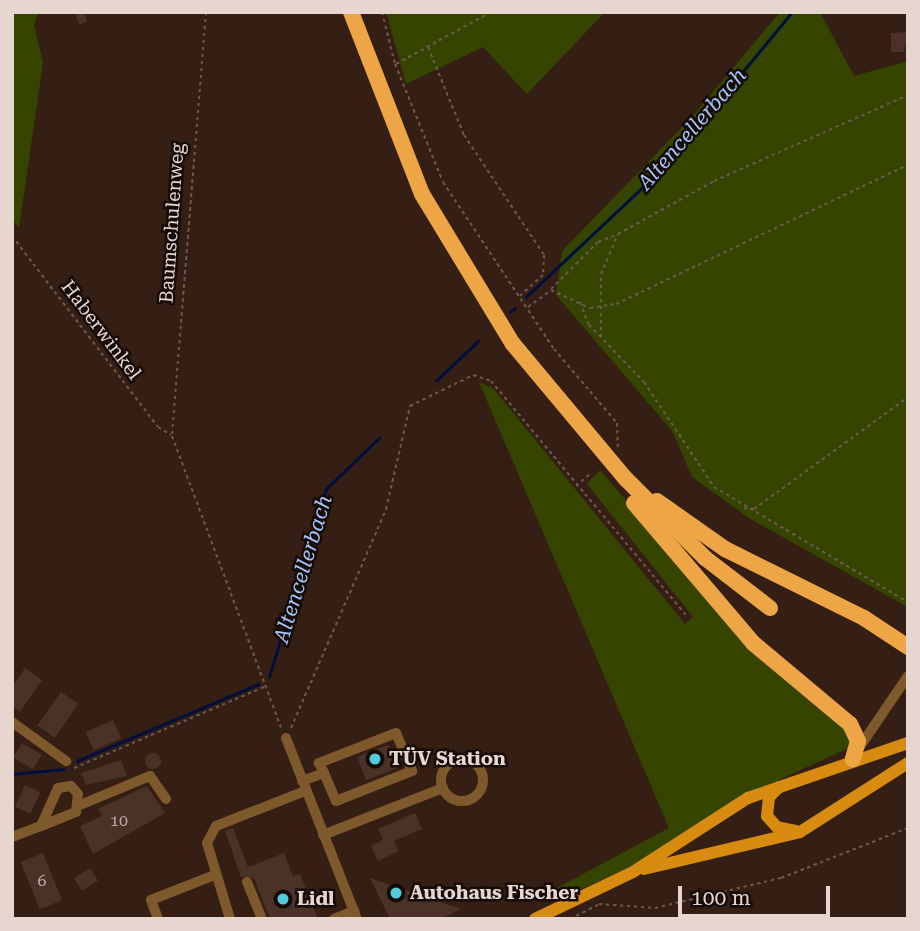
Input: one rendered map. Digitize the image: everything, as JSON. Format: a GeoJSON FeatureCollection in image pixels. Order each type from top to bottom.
{"type":"FeatureCollection","features":[{"type":"Feature","properties":{"kind":"highway"},"geometry":{"type":"LineString","coordinates":[[351,12],[399,145],[446,241],[530,366],[592,443],[626,479],[705,558],[770,608]]}},
{"type":"Feature","properties":{"kind":"highway"},"geometry":{"type":"LineString","coordinates":[[592,443],[597,464],[724,612],[843,716],[856,754]]}},
{"type":"Feature","properties":{"kind":"highway"},"geometry":{"type":"LineString","coordinates":[[626,479],[725,549],[864,618],[908,647]]}},
{"type":"Feature","properties":{"kind":"main road"},"geometry":{"type":"LineString","coordinates":[[535,919],[634,872],[748,798],[856,754],[908,743]]}},
{"type":"Feature","properties":{"kind":"main road"},"geometry":{"type":"LineString","coordinates":[[634,872],[800,832],[908,763]]}},
{"type":"Feature","properties":{"kind":"main road"},"geometry":{"type":"LineString","coordinates":[[782,784],[769,797],[767,816],[777,828],[800,832]]}},
{"type":"Feature","properties":{"kind":"street"},"geometry":{"type":"LineString","coordinates":[[856,754],[908,676]]}},
{"type":"Feature","properties":{"kind":"street"},"geometry":{"type":"LineString","coordinates":[[12,722],[69,765]]}},
{"type":"Feature","properties":{"kind":"street"},"geometry":{"type":"LineString","coordinates":[[396,733],[412,771],[336,801],[324,773],[319,763],[396,733]]}},
{"type":"Feature","properties":{"kind":"street"},"geometry":{"type":"LineString","coordinates":[[286,738],[356,915],[334,919]]}},
{"type":"Feature","properties":{"kind":"street"},"geometry":{"type":"LineString","coordinates":[[230,919],[212,876],[207,843],[216,826],[304,786],[324,773]]}},
{"type":"Feature","properties":{"kind":"street"},"geometry":{"type":"LineString","coordinates":[[12,836],[41,826],[80,805],[150,776],[166,799]]}},
{"type":"Feature","properties":{"kind":"street"},"geometry":{"type":"LineString","coordinates":[[41,826],[58,788],[71,786],[80,805]]}},
{"type":"Feature","properties":{"kind":"street"},"geometry":{"type":"LineString","coordinates":[[323,835],[443,788]]}},
{"type":"Feature","properties":{"kind":"street"},"geometry":{"type":"LineString","coordinates":[[158,919],[151,900],[212,876]]}},
{"type":"Feature","properties":{"kind":"street"},"geometry":{"type":"LineString","coordinates":[[247,882],[262,919]]}},
{"type":"Feature","properties":{"kind":"path","name":"Baumschulenweg"},"geometry":{"type":"LineString","coordinates":[[172,436],[206,12]]}},
{"type":"Feature","properties":{"kind":"path"},"geometry":{"type":"LineString","coordinates":[[382,12],[395,64],[443,182],[527,308],[618,423],[618,449]]}},
{"type":"Feature","properties":{"kind":"path"},"geometry":{"type":"LineString","coordinates":[[395,64],[491,12]]}},
{"type":"Feature","properties":{"kind":"path"},"geometry":{"type":"LineString","coordinates":[[428,47],[464,135],[544,255],[543,275],[520,297]]}},
{"type":"Feature","properties":{"kind":"path"},"geometry":{"type":"LineString","coordinates":[[527,308],[551,290],[598,242],[618,234],[714,181],[908,95]]}},
{"type":"Feature","properties":{"kind":"path"},"geometry":{"type":"LineString","coordinates":[[551,290],[602,308],[908,165]]}},
{"type":"Feature","properties":{"kind":"path"},"geometry":{"type":"LineString","coordinates":[[601,338],[601,274],[618,234]]}},
{"type":"Feature","properties":{"kind":"path","name":"Haberwinkel"},"geometry":{"type":"LineString","coordinates":[[12,236],[158,427],[172,436]]}},
{"type":"Feature","properties":{"kind":"path"},"geometry":{"type":"LineString","coordinates":[[580,302],[601,338],[659,402],[694,464],[755,517],[908,602]]}},
{"type":"Feature","properties":{"kind":"path"},"geometry":{"type":"LineString","coordinates":[[286,738],[359,582],[416,400],[482,374],[687,616]]}},
{"type":"Feature","properties":{"kind":"path"},"geometry":{"type":"LineString","coordinates":[[743,508],[754,509],[908,397]]}},
{"type":"Feature","properties":{"kind":"path"},"geometry":{"type":"LineString","coordinates":[[172,436],[286,738]]}},
{"type":"Feature","properties":{"kind":"path"},"geometry":{"type":"LineString","coordinates":[[576,486],[590,474]]}},
{"type":"Feature","properties":{"kind":"path"},"geometry":{"type":"LineString","coordinates":[[754,509],[755,517]]}},
{"type":"Feature","properties":{"kind":"path"},"geometry":{"type":"LineString","coordinates":[[71,786],[69,765],[265,687]]}},
{"type":"Feature","properties":{"kind":"path"},"geometry":{"type":"LineString","coordinates":[[570,919],[600,904],[655,908],[781,878],[908,828]]}},
{"type":"Feature","properties":{"kind":"green space"},"geometry":{"type":"Polygon","coordinates":[[[12,12],[39,12],[34,24],[43,63],[19,228],[12,219],[12,12]]]}},
{"type":"Feature","properties":{"kind":"green space"},"geometry":{"type":"Polygon","coordinates":[[[386,12],[605,12],[527,94],[483,47],[406,84],[386,12]]]}},
{"type":"Feature","properties":{"kind":"green space"},"geometry":{"type":"Polygon","coordinates":[[[780,12],[820,12],[854,76],[908,61],[908,607],[752,520],[692,477],[673,432],[556,295],[562,251],[691,118],[780,12]]]}},
{"type":"Feature","properties":{"kind":"green space"},"geometry":{"type":"Polygon","coordinates":[[[479,382],[493,388],[685,624],[693,617],[587,484],[600,470],[673,555],[846,724],[851,747],[746,795],[631,867],[556,900],[551,891],[669,828],[479,382]]]}},
{"type":"Feature","properties":{"kind":"building"},"geometry":{"type":"Polygon","coordinates":[[[75,12],[84,12],[87,22],[79,25],[75,12]]]}},
{"type":"Feature","properties":{"kind":"building"},"geometry":{"type":"Polygon","coordinates":[[[908,32],[904,52],[891,52],[891,33],[908,32]]]}},
{"type":"Feature","properties":{"kind":"building"},"geometry":{"type":"Polygon","coordinates":[[[25,668],[42,680],[20,712],[12,707],[12,687],[25,668]]]}},
{"type":"Feature","properties":{"kind":"building"},"geometry":{"type":"Polygon","coordinates":[[[61,692],[78,704],[55,738],[37,726],[61,692]]]}},
{"type":"Feature","properties":{"kind":"building"},"geometry":{"type":"Polygon","coordinates":[[[113,720],[121,738],[94,750],[86,732],[113,720]]]}},
{"type":"Feature","properties":{"kind":"building"},"geometry":{"type":"Polygon","coordinates":[[[22,743],[42,755],[33,769],[13,758],[22,743]]]}},
{"type":"Feature","properties":{"kind":"building","name":"TÜV Station"},"geometry":{"type":"Polygon","coordinates":[[[388,745],[397,768],[366,780],[357,757],[388,745]]]}},
{"type":"Feature","properties":{"kind":"building"},"geometry":{"type":"Polygon","coordinates":[[[150,753],[156,753],[161,761],[159,767],[150,769],[145,764],[145,758],[150,753]]]}},
{"type":"Feature","properties":{"kind":"building"},"geometry":{"type":"Polygon","coordinates":[[[121,760],[127,776],[86,785],[81,773],[121,760]]]}},
{"type":"Feature","properties":{"kind":"building"},"geometry":{"type":"Polygon","coordinates":[[[25,785],[40,792],[30,814],[15,807],[25,785]]]}},
{"type":"Feature","properties":{"kind":"building"},"geometry":{"type":"Polygon","coordinates":[[[147,786],[165,813],[93,854],[80,826],[102,816],[98,809],[147,786]]]}},
{"type":"Feature","properties":{"kind":"building"},"geometry":{"type":"Polygon","coordinates":[[[415,813],[422,829],[394,841],[399,851],[378,861],[371,846],[383,840],[378,829],[415,813]]]}},
{"type":"Feature","properties":{"kind":"building","name":"Lidl"},"geometry":{"type":"Polygon","coordinates":[[[233,828],[248,867],[284,853],[293,876],[300,874],[318,919],[270,919],[254,878],[241,877],[225,831],[233,828]]]}},
{"type":"Feature","properties":{"kind":"building"},"geometry":{"type":"Polygon","coordinates":[[[43,853],[62,900],[40,909],[21,862],[43,853]]]}},
{"type":"Feature","properties":{"kind":"building"},"geometry":{"type":"Polygon","coordinates":[[[90,868],[98,881],[82,891],[74,878],[90,868]]]}},
{"type":"Feature","properties":{"kind":"building","name":"Autohaus Fischer"},"geometry":{"type":"Polygon","coordinates":[[[370,878],[461,909],[441,919],[390,919],[370,878]]]}},
{"type":"Feature","properties":{"kind":"waterway","name":"Altencellerbach"},"geometry":{"type":"LineString","coordinates":[[526,297],[665,166],[792,12]]}},
{"type":"Feature","properties":{"kind":"waterway","name":"Altencellerbach"},"geometry":{"type":"LineString","coordinates":[[510,312],[515,308]]}},
{"type":"Feature","properties":{"kind":"waterway","name":"Altencellerbach"},"geometry":{"type":"LineString","coordinates":[[436,381],[478,341]]}},
{"type":"Feature","properties":{"kind":"waterway","name":"Altencellerbach"},"geometry":{"type":"LineString","coordinates":[[269,677],[326,489],[379,438]]}},
{"type":"Feature","properties":{"kind":"waterway","name":"Altencellerbach"},"geometry":{"type":"LineString","coordinates":[[77,761],[258,684]]}},
{"type":"Feature","properties":{"kind":"waterway","name":"Altencellerbach"},"geometry":{"type":"LineString","coordinates":[[12,774],[64,769]]}},
{"type":"Feature","properties":{"kind":"place","name":"TÜV Station"},"geometry":{"type":"Point","coordinates":[375,759]}},
{"type":"Feature","properties":{"kind":"place","name":"Autohaus Fischer"},"geometry":{"type":"Point","coordinates":[396,893]}},
{"type":"Feature","properties":{"kind":"place","name":"Lidl"},"geometry":{"type":"Point","coordinates":[283,899]}}]}
